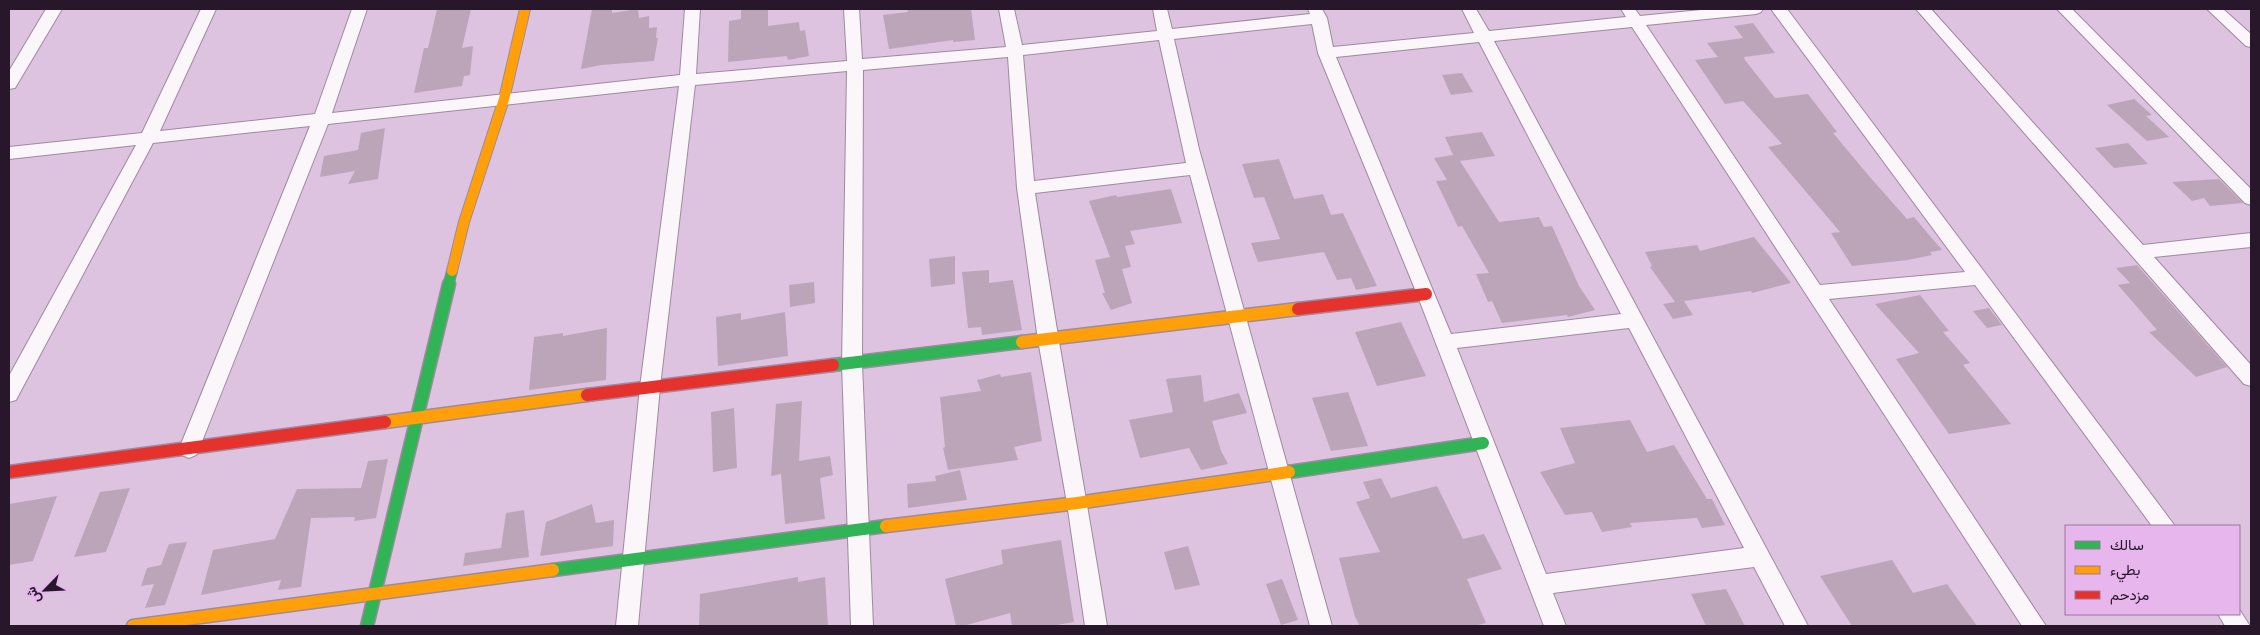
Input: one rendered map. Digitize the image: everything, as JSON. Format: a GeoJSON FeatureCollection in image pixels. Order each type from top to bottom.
{"type":"FeatureCollection","features":[{"type":"Feature","properties":{"kind":"street"},"geometry":{"type":"LineString","coordinates":[[9,84],[54,9]]}},
{"type":"Feature","properties":{"kind":"street"},"geometry":{"type":"LineString","coordinates":[[9,394],[148,138],[208,9]]}},
{"type":"Feature","properties":{"kind":"street"},"geometry":{"type":"LineString","coordinates":[[189,449],[322,118],[360,9]]}},
{"type":"Feature","properties":{"kind":"street"},"geometry":{"type":"LineString","coordinates":[[367,626],[464,222],[504,99],[525,9]]}},
{"type":"Feature","properties":{"kind":"street"},"geometry":{"type":"LineString","coordinates":[[627,626],[650,388],[688,80],[692,9]]}},
{"type":"Feature","properties":{"kind":"street"},"geometry":{"type":"LineString","coordinates":[[851,9],[855,65],[852,364],[862,626]]}},
{"type":"Feature","properties":{"kind":"street"},"geometry":{"type":"LineString","coordinates":[[1006,9],[1015,50],[1026,188],[1048,340],[1077,503],[1096,626]]}},
{"type":"Feature","properties":{"kind":"street"},"geometry":{"type":"LineString","coordinates":[[1160,9],[1196,168],[1321,626]]}},
{"type":"Feature","properties":{"kind":"street"},"geometry":{"type":"LineString","coordinates":[[1469,9],[1797,626]]}},
{"type":"Feature","properties":{"kind":"street"},"geometry":{"type":"LineString","coordinates":[[1326,53],[1484,38],[1632,15],[1756,9]]}},
{"type":"Feature","properties":{"kind":"street"},"geometry":{"type":"LineString","coordinates":[[1779,9],[2163,525]]}},
{"type":"Feature","properties":{"kind":"street"},"geometry":{"type":"LineString","coordinates":[[1923,9],[2251,378]]}},
{"type":"Feature","properties":{"kind":"street"},"geometry":{"type":"LineString","coordinates":[[2064,9],[2251,200]]}},
{"type":"Feature","properties":{"kind":"street"},"geometry":{"type":"LineString","coordinates":[[2214,9],[2251,42]]}},
{"type":"Feature","properties":{"kind":"street"},"geometry":{"type":"LineString","coordinates":[[9,153],[688,80],[1166,34],[1317,13],[1326,53],[1426,294],[1555,626]]}},
{"type":"Feature","properties":{"kind":"street"},"geometry":{"type":"LineString","coordinates":[[1632,15],[2035,626]]}},
{"type":"Feature","properties":{"kind":"street"},"geometry":{"type":"LineString","coordinates":[[1026,188],[1196,168]]}},
{"type":"Feature","properties":{"kind":"street"},"geometry":{"type":"LineString","coordinates":[[2141,252],[2251,240]]}},
{"type":"Feature","properties":{"kind":"street"},"geometry":{"type":"LineString","coordinates":[[1814,293],[1979,278]]}},
{"type":"Feature","properties":{"kind":"street"},"geometry":{"type":"LineString","coordinates":[[9,472],[650,388],[1426,294]]}},
{"type":"Feature","properties":{"kind":"street"},"geometry":{"type":"LineString","coordinates":[[1444,342],[1634,320]]}},
{"type":"Feature","properties":{"kind":"street"},"geometry":{"type":"LineString","coordinates":[[133,626],[859,529],[1077,503],[1483,443]]}},
{"type":"Feature","properties":{"kind":"street"},"geometry":{"type":"LineString","coordinates":[[1539,585],[1760,556]]}},
{"type":"Feature","properties":{"kind":"street"},"geometry":{"type":"LineString","coordinates":[[2230,615],[2239,626]]}},
{"type":"Feature","properties":{"kind":"building"},"geometry":{"type":"Polygon","coordinates":[[[437,9],[471,9],[462,48],[473,46],[470,75],[464,76],[462,86],[414,93],[424,48],[428,48],[437,9]]]}},
{"type":"Feature","properties":{"kind":"building"},"geometry":{"type":"Polygon","coordinates":[[[592,9],[612,9],[612,13],[638,9],[639,18],[649,16],[649,28],[657,27],[656,38],[658,38],[654,61],[601,65],[581,69],[592,9]]]}},
{"type":"Feature","properties":{"kind":"building"},"geometry":{"type":"Polygon","coordinates":[[[741,9],[768,9],[768,26],[799,22],[800,31],[805,30],[809,56],[788,60],[787,56],[728,62],[729,21],[741,19],[741,9]]]}},
{"type":"Feature","properties":{"kind":"building"},"geometry":{"type":"Polygon","coordinates":[[[907,9],[971,9],[975,40],[953,42],[953,40],[889,49],[883,15],[908,12],[907,9]]]}},
{"type":"Feature","properties":{"kind":"building"},"geometry":{"type":"Polygon","coordinates":[[[1753,23],[1775,53],[1744,57],[1775,98],[1808,94],[1837,132],[1833,133],[1869,176],[1907,219],[1914,217],[1942,250],[1930,252],[1932,255],[1908,260],[1852,266],[1831,233],[1840,232],[1768,147],[1782,144],[1743,101],[1725,104],[1695,60],[1718,57],[1707,43],[1743,38],[1734,26],[1753,23]]]}},
{"type":"Feature","properties":{"kind":"building"},"geometry":{"type":"Polygon","coordinates":[[[1462,73],[1473,92],[1451,95],[1442,75],[1462,73]]]}},
{"type":"Feature","properties":{"kind":"building"},"geometry":{"type":"Polygon","coordinates":[[[2134,99],[2152,115],[2146,116],[2169,137],[2147,141],[2107,105],[2134,99]]]}},
{"type":"Feature","properties":{"kind":"building"},"geometry":{"type":"Polygon","coordinates":[[[385,128],[378,179],[348,184],[355,171],[320,177],[324,156],[358,150],[361,133],[385,128]]]}},
{"type":"Feature","properties":{"kind":"building"},"geometry":{"type":"Polygon","coordinates":[[[1482,132],[1495,156],[1460,161],[1499,222],[1539,217],[1544,227],[1552,226],[1579,286],[1595,310],[1568,317],[1567,315],[1502,323],[1492,301],[1488,302],[1476,274],[1489,273],[1462,226],[1458,227],[1436,181],[1447,180],[1434,158],[1453,155],[1445,137],[1482,132]]]}},
{"type":"Feature","properties":{"kind":"building"},"geometry":{"type":"Polygon","coordinates":[[[2128,143],[2148,164],[2114,168],[2095,148],[2128,143]]]}},
{"type":"Feature","properties":{"kind":"building"},"geometry":{"type":"Polygon","coordinates":[[[1279,159],[1294,199],[1323,194],[1331,215],[1343,213],[1377,286],[1356,290],[1351,278],[1337,280],[1324,252],[1258,262],[1251,243],[1280,239],[1264,197],[1254,198],[1242,164],[1279,159]]]}},
{"type":"Feature","properties":{"kind":"building"},"geometry":{"type":"Polygon","coordinates":[[[2219,179],[2243,203],[2210,206],[2204,198],[2192,201],[2172,182],[2219,179]]]}},
{"type":"Feature","properties":{"kind":"building"},"geometry":{"type":"Polygon","coordinates":[[[1171,189],[1182,223],[1130,231],[1135,244],[1125,246],[1131,267],[1122,269],[1132,303],[1111,310],[1102,293],[1105,293],[1095,260],[1110,257],[1089,201],[1116,195],[1117,197],[1171,189]]]}},
{"type":"Feature","properties":{"kind":"building"},"geometry":{"type":"Polygon","coordinates":[[[1754,237],[1791,283],[1752,293],[1751,291],[1684,301],[1693,315],[1673,319],[1663,304],[1675,302],[1650,267],[1652,266],[1645,252],[1697,245],[1700,251],[1754,237]]]}},
{"type":"Feature","properties":{"kind":"building"},"geometry":{"type":"Polygon","coordinates":[[[955,256],[955,284],[931,287],[929,259],[955,256]]]}},
{"type":"Feature","properties":{"kind":"building"},"geometry":{"type":"Polygon","coordinates":[[[2137,265],[2227,367],[2196,377],[2149,332],[2157,330],[2118,285],[2130,283],[2116,268],[2137,265]]]}},
{"type":"Feature","properties":{"kind":"building"},"geometry":{"type":"Polygon","coordinates":[[[989,270],[989,283],[1013,280],[1022,330],[982,335],[981,327],[968,328],[962,272],[989,270]]]}},
{"type":"Feature","properties":{"kind":"building"},"geometry":{"type":"Polygon","coordinates":[[[814,282],[815,303],[790,307],[789,285],[814,282]]]}},
{"type":"Feature","properties":{"kind":"building"},"geometry":{"type":"Polygon","coordinates":[[[1920,295],[1949,331],[1943,332],[1970,363],[1963,365],[2011,424],[1949,434],[1896,359],[1919,353],[1875,304],[1920,295]]]}},
{"type":"Feature","properties":{"kind":"building"},"geometry":{"type":"Polygon","coordinates":[[[1989,308],[2002,325],[1987,328],[1973,311],[1989,308]]]}},
{"type":"Feature","properties":{"kind":"building"},"geometry":{"type":"Polygon","coordinates":[[[785,312],[788,356],[718,366],[716,317],[741,313],[741,320],[785,312]]]}},
{"type":"Feature","properties":{"kind":"building"},"geometry":{"type":"Polygon","coordinates":[[[1401,322],[1426,376],[1377,386],[1355,332],[1401,322]]]}},
{"type":"Feature","properties":{"kind":"building"},"geometry":{"type":"Polygon","coordinates":[[[607,328],[606,380],[529,390],[534,337],[563,333],[563,336],[607,328]]]}},
{"type":"Feature","properties":{"kind":"building"},"geometry":{"type":"Polygon","coordinates":[[[1031,372],[1042,441],[1014,447],[1018,460],[948,470],[943,448],[945,447],[940,397],[981,391],[977,380],[1000,374],[1001,377],[1031,372]]]}},
{"type":"Feature","properties":{"kind":"building"},"geometry":{"type":"Polygon","coordinates":[[[1201,375],[1204,402],[1239,393],[1247,413],[1212,421],[1221,451],[1228,464],[1201,470],[1189,448],[1140,458],[1129,420],[1173,412],[1166,379],[1201,375]]]}},
{"type":"Feature","properties":{"kind":"building"},"geometry":{"type":"Polygon","coordinates":[[[1348,392],[1368,446],[1331,451],[1312,398],[1348,392]]]}},
{"type":"Feature","properties":{"kind":"building"},"geometry":{"type":"Polygon","coordinates":[[[802,401],[799,461],[830,456],[833,475],[820,478],[825,519],[785,524],[781,474],[771,476],[776,404],[802,401]]]}},
{"type":"Feature","properties":{"kind":"building"},"geometry":{"type":"Polygon","coordinates":[[[734,408],[737,468],[713,472],[711,412],[734,408]]]}},
{"type":"Feature","properties":{"kind":"building"},"geometry":{"type":"Polygon","coordinates":[[[1630,420],[1647,452],[1674,445],[1707,499],[1712,499],[1725,525],[1702,528],[1697,518],[1630,523],[1632,527],[1602,532],[1592,512],[1565,515],[1540,472],[1575,463],[1560,428],[1630,420]]]}},
{"type":"Feature","properties":{"kind":"building"},"geometry":{"type":"Polygon","coordinates":[[[388,459],[376,518],[354,521],[355,517],[311,518],[301,587],[278,590],[281,580],[201,595],[213,550],[275,539],[297,489],[361,488],[368,461],[388,459]]]}},
{"type":"Feature","properties":{"kind":"building"},"geometry":{"type":"Polygon","coordinates":[[[960,470],[967,500],[908,508],[907,484],[936,481],[935,476],[960,470]]]}},
{"type":"Feature","properties":{"kind":"building"},"geometry":{"type":"Polygon","coordinates":[[[1381,478],[1391,498],[1437,486],[1463,539],[1484,534],[1502,569],[1467,579],[1486,623],[1474,626],[1360,626],[1355,617],[1339,558],[1380,552],[1356,502],[1370,498],[1363,482],[1381,478]]]}},
{"type":"Feature","properties":{"kind":"building"},"geometry":{"type":"Polygon","coordinates":[[[130,488],[106,552],[74,557],[100,492],[130,488]]]}},
{"type":"Feature","properties":{"kind":"building"},"geometry":{"type":"Polygon","coordinates":[[[57,496],[33,561],[9,565],[9,504],[57,496]]]}},
{"type":"Feature","properties":{"kind":"building"},"geometry":{"type":"Polygon","coordinates":[[[592,504],[596,523],[614,520],[613,546],[540,556],[546,522],[592,504]]]}},
{"type":"Feature","properties":{"kind":"building"},"geometry":{"type":"Polygon","coordinates":[[[524,510],[529,557],[463,566],[465,553],[501,548],[506,513],[524,510]]]}},
{"type":"Feature","properties":{"kind":"building"},"geometry":{"type":"Polygon","coordinates":[[[1061,540],[1074,622],[1051,626],[1012,626],[1010,613],[963,626],[956,626],[945,579],[1003,564],[1001,550],[1061,540]]]}},
{"type":"Feature","properties":{"kind":"building"},"geometry":{"type":"Polygon","coordinates":[[[187,542],[165,605],[145,608],[154,584],[141,586],[147,568],[161,565],[169,544],[187,542]]]}},
{"type":"Feature","properties":{"kind":"building"},"geometry":{"type":"Polygon","coordinates":[[[1188,546],[1200,585],[1175,590],[1164,552],[1188,546]]]}},
{"type":"Feature","properties":{"kind":"building"},"geometry":{"type":"Polygon","coordinates":[[[1892,560],[1913,593],[1947,584],[1977,626],[1852,626],[1820,576],[1892,560]]]}},
{"type":"Feature","properties":{"kind":"building"},"geometry":{"type":"Polygon","coordinates":[[[798,577],[798,582],[825,577],[828,626],[699,626],[700,594],[798,577]]]}},
{"type":"Feature","properties":{"kind":"building"},"geometry":{"type":"Polygon","coordinates":[[[1282,579],[1298,620],[1281,625],[1266,584],[1282,579]]]}},
{"type":"Feature","properties":{"kind":"building"},"geometry":{"type":"Polygon","coordinates":[[[1726,589],[1745,626],[1706,626],[1691,594],[1726,589]]]}},
{"type":"Feature","properties":{"kind":"traffic: fast"},"geometry":{"type":"LineString","coordinates":[[367,626],[452,271]]}},
{"type":"Feature","properties":{"kind":"traffic: fast"},"geometry":{"type":"LineString","coordinates":[[833,365],[1022,342]]}},
{"type":"Feature","properties":{"kind":"traffic: fast"},"geometry":{"type":"LineString","coordinates":[[1289,472],[1483,443]]}},
{"type":"Feature","properties":{"kind":"traffic: fast"},"geometry":{"type":"LineString","coordinates":[[553,570],[886,526]]}},
{"type":"Feature","properties":{"kind":"traffic: slow"},"geometry":{"type":"LineString","coordinates":[[452,271],[464,222],[504,99],[525,9]]}},
{"type":"Feature","properties":{"kind":"traffic: slow"},"geometry":{"type":"LineString","coordinates":[[1022,342],[1298,309]]}},
{"type":"Feature","properties":{"kind":"traffic: slow"},"geometry":{"type":"LineString","coordinates":[[385,422],[587,395]]}},
{"type":"Feature","properties":{"kind":"traffic: slow"},"geometry":{"type":"LineString","coordinates":[[886,526],[1077,503],[1289,472]]}},
{"type":"Feature","properties":{"kind":"traffic: slow"},"geometry":{"type":"LineString","coordinates":[[133,626],[553,570]]}},
{"type":"Feature","properties":{"kind":"traffic: jam"},"geometry":{"type":"LineString","coordinates":[[1298,309],[1426,294]]}},
{"type":"Feature","properties":{"kind":"traffic: jam"},"geometry":{"type":"LineString","coordinates":[[587,395],[833,365]]}},
{"type":"Feature","properties":{"kind":"traffic: jam"},"geometry":{"type":"LineString","coordinates":[[9,472],[385,422]]}}]}
